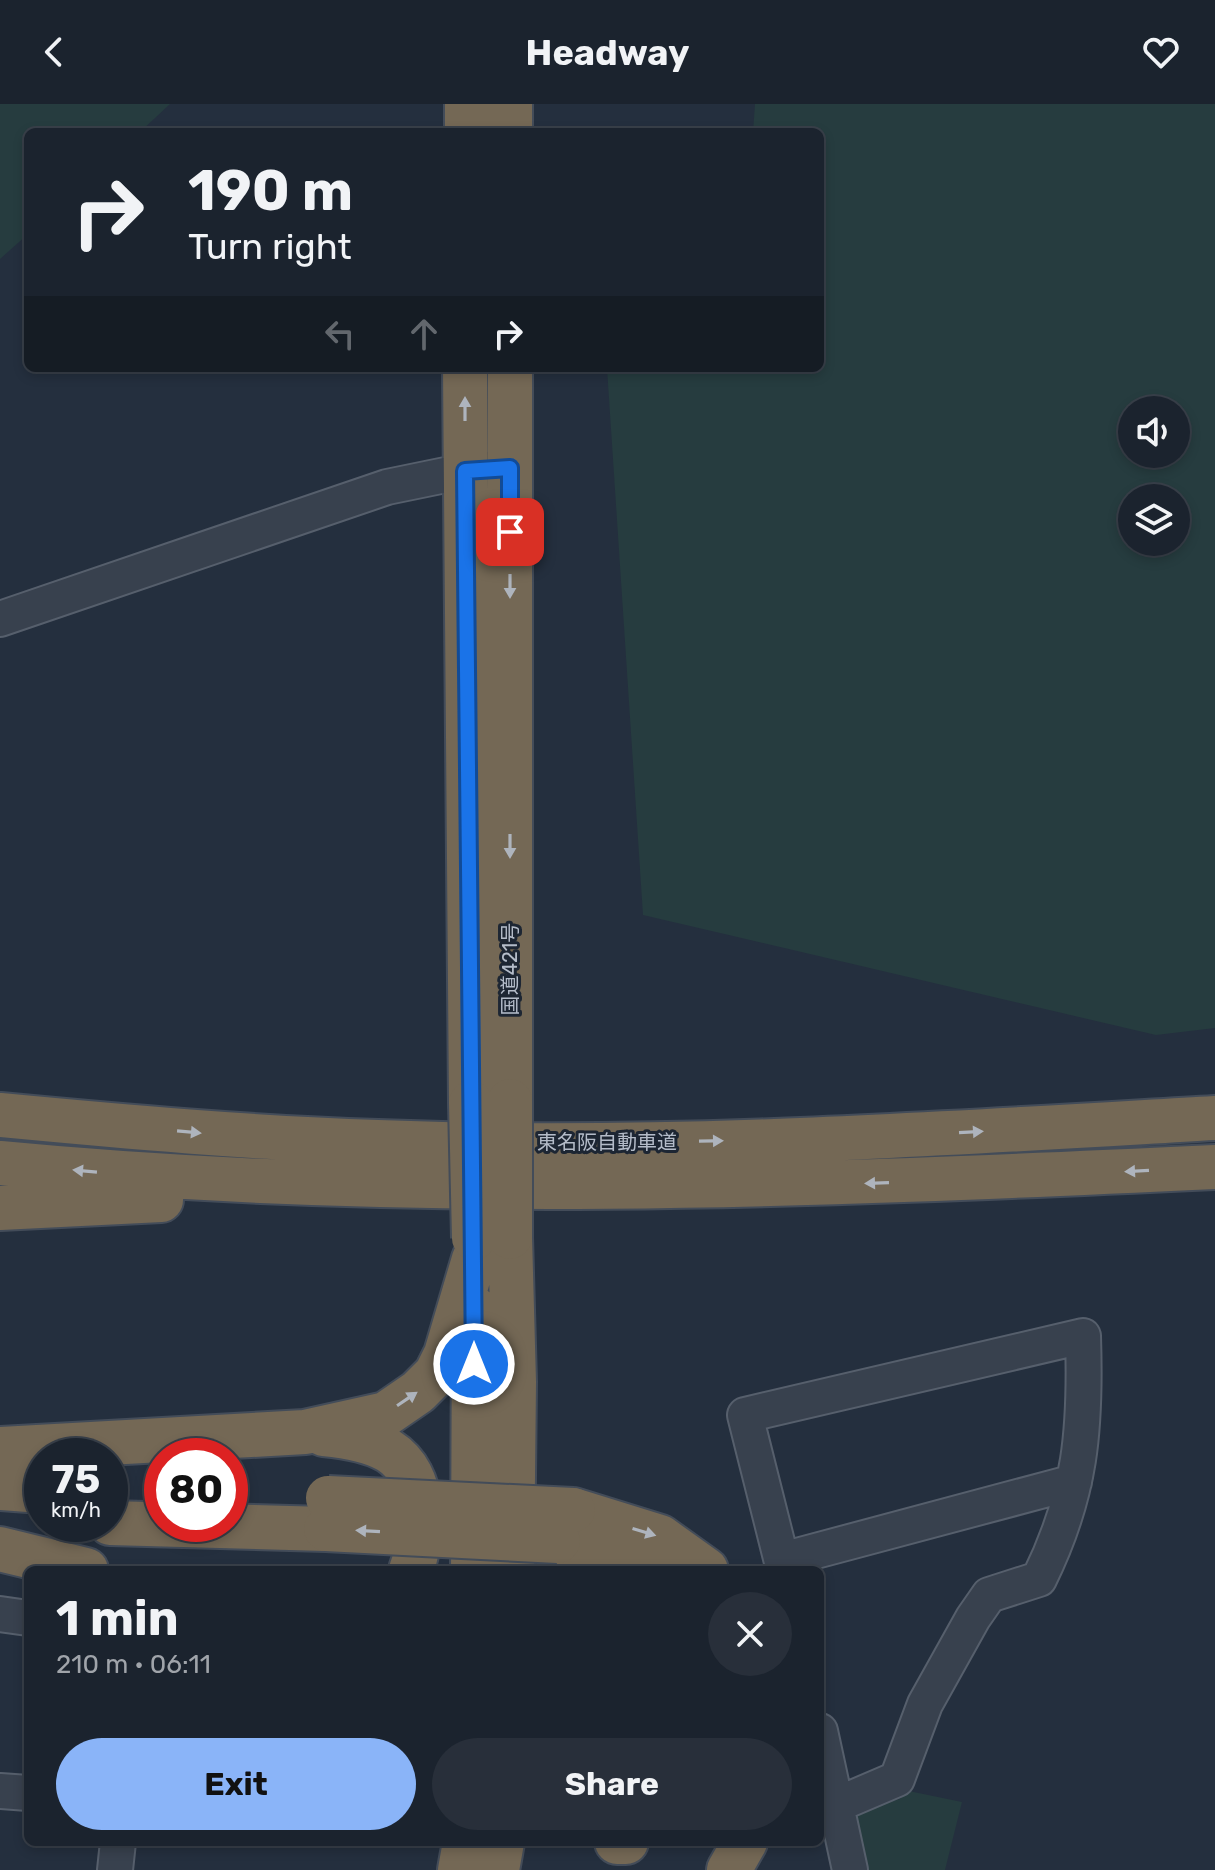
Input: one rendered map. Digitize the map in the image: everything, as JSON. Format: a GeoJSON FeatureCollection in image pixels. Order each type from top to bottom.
{"type":"FeatureCollection","features":[{"type":"Feature","properties":{"kind":"highway"},"geometry":{"type":"LineString","coordinates":[[467,104],[467,128]]}},
{"type":"Feature","properties":{"kind":"highway"},"geometry":{"type":"LineString","coordinates":[[510,104],[510,128]]}},
{"type":"Feature","properties":{"kind":"highway","name":"国道421号"},"geometry":{"type":"LineString","coordinates":[[465,372],[465,471],[490,1102]]}},
{"type":"Feature","properties":{"kind":"highway","name":"国道421号"},"geometry":{"type":"LineString","coordinates":[[473,1566],[510,468],[510,372]]}},
{"type":"Feature","properties":{"kind":"highway"},"geometry":{"type":"LineString","coordinates":[[0,1106],[85,1123]]}},
{"type":"Feature","properties":{"kind":"highway","name":"東名阪自動車道"},"geometry":{"type":"LineString","coordinates":[[0,1115],[381,1143],[806,1140],[1215,1118]]}},
{"type":"Feature","properties":{"kind":"highway"},"geometry":{"type":"LineString","coordinates":[[0,1163],[198,1179],[380,1187],[611,1189],[807,1186],[1215,1167]]}},
{"type":"Feature","properties":{"kind":"highway"},"geometry":{"type":"LineString","coordinates":[[0,1208],[380,1187]]}},
{"type":"Feature","properties":{"kind":"highway"},"geometry":{"type":"LineString","coordinates":[[0,1449],[305,1432],[386,1414],[418,1392],[436,1374],[486,1245]]}},
{"type":"Feature","properties":{"kind":"highway","name":"国道421号"},"geometry":{"type":"LineString","coordinates":[[486,1245],[514,1382],[512,1566]]}},
{"type":"Feature","properties":{"kind":"highway"},"geometry":{"type":"LineString","coordinates":[[514,1382],[534,1470],[555,1540]]}},
{"type":"Feature","properties":{"kind":"highway"},"geometry":{"type":"LineString","coordinates":[[305,1432],[376,1445],[400,1460],[413,1481],[421,1508],[419,1546],[412,1566]]}},
{"type":"Feature","properties":{"kind":"highway"},"geometry":{"type":"LineString","coordinates":[[0,1488],[24,1490]]}},
{"type":"Feature","properties":{"kind":"highway"},"geometry":{"type":"LineString","coordinates":[[248,1500],[327,1514],[555,1540],[660,1537],[700,1566]]}},
{"type":"Feature","properties":{"kind":"highway"},"geometry":{"type":"LineString","coordinates":[[128,1522],[327,1514]]}},
{"type":"Feature","properties":{"kind":"highway"},"geometry":{"type":"LineString","coordinates":[[0,1519],[24,1520]]}},
{"type":"Feature","properties":{"kind":"highway"},"geometry":{"type":"LineString","coordinates":[[555,1540],[630,1566]]}},
{"type":"Feature","properties":{"kind":"highway"},"geometry":{"type":"LineString","coordinates":[[0,1549],[70,1566]]}},
{"type":"Feature","properties":{"kind":"highway"},"geometry":{"type":"LineString","coordinates":[[442,1846],[443,1870]]}},
{"type":"Feature","properties":{"kind":"highway"},"geometry":{"type":"LineString","coordinates":[[460,1870],[464,1846]]}},
{"type":"Feature","properties":{"kind":"highway"},"geometry":{"type":"LineString","coordinates":[[497,1870],[501,1846]]}},
{"type":"Feature","properties":{"kind":"highway"},"geometry":{"type":"LineString","coordinates":[[729,1870],[743,1846]]}},
{"type":"Feature","properties":{"kind":"street"},"geometry":{"type":"LineString","coordinates":[[0,619],[387,487],[465,471],[510,468]]}},
{"type":"Feature","properties":{"kind":"street"},"geometry":{"type":"LineString","coordinates":[[836,1805],[897,1779],[925,1704],[989,1595],[1039,1579],[1061,1534],[1074,1482],[1086,1413],[1083,1336],[745,1415],[783,1565],[1074,1482]]}},
{"type":"Feature","properties":{"kind":"street"},"geometry":{"type":"LineString","coordinates":[[0,1614],[24,1617]]}},
{"type":"Feature","properties":{"kind":"street"},"geometry":{"type":"LineString","coordinates":[[824,1750],[850,1870]]}},
{"type":"Feature","properties":{"kind":"street"},"geometry":{"type":"LineString","coordinates":[[0,1791],[24,1793]]}},
{"type":"Feature","properties":{"kind":"street"},"geometry":{"type":"LineString","coordinates":[[115,1870],[118,1846]]}},
{"type":"Feature","properties":{"kind":"green space"},"geometry":{"type":"Polygon","coordinates":[[[0,104],[170,104],[144,128],[24,128],[24,238],[0,259],[0,104]]]}},
{"type":"Feature","properties":{"kind":"green space"},"geometry":{"type":"Polygon","coordinates":[[[755,104],[1215,104],[1215,1028],[1156,1035],[643,915],[607,372],[824,372],[824,128],[753,128],[755,104]]]}},
{"type":"Feature","properties":{"kind":"green space"},"geometry":{"type":"Polygon","coordinates":[[[904,1790],[962,1802],[945,1870],[862,1870],[849,1813],[900,1799],[904,1790]]]}},
{"type":"Feature","properties":{"kind":"route"},"geometry":{"type":"LineString","coordinates":[[474,1364],[465,471],[510,468],[510,532]]}}]}
